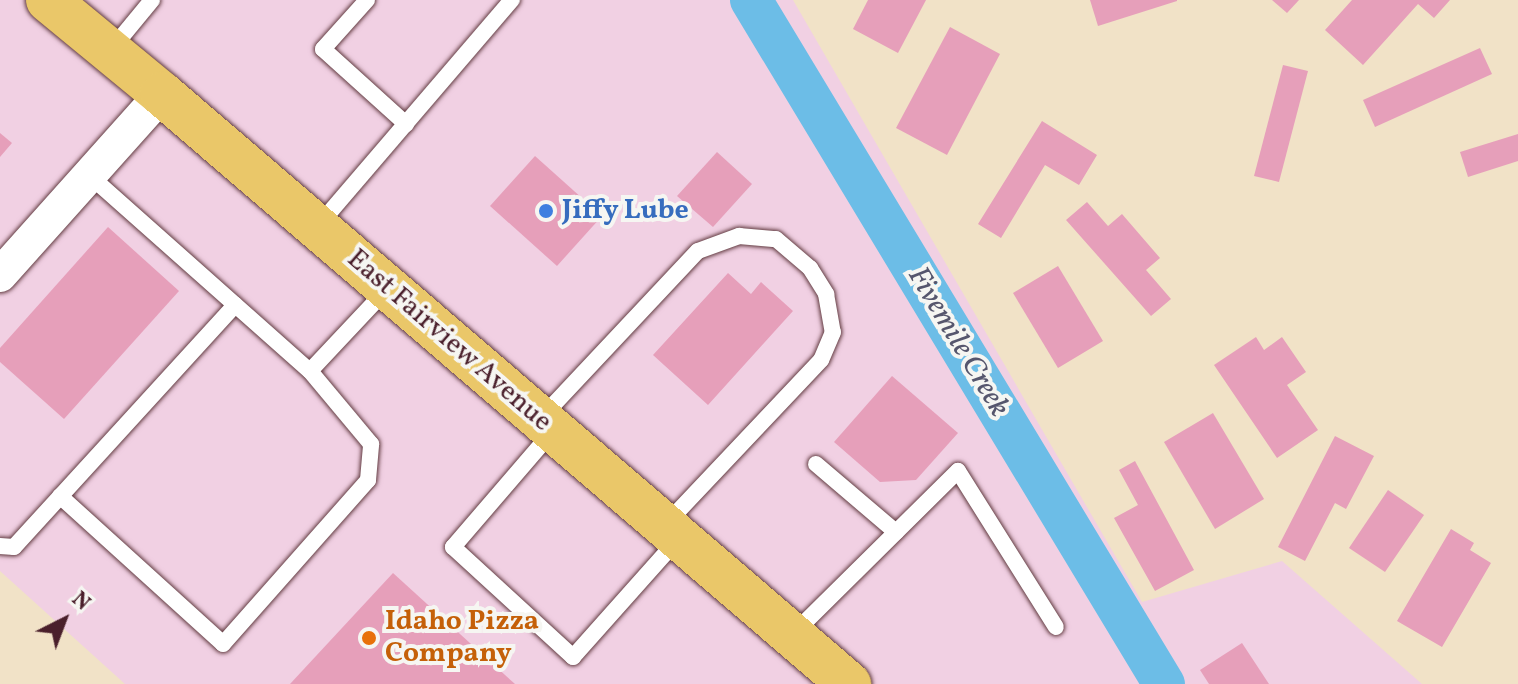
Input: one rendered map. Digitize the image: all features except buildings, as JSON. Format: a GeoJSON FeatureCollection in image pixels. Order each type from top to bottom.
{"type":"FeatureCollection","features":[{"type":"Feature","properties":{"kind":"main road","name":"East Fairview Avenue"},"geometry":{"type":"LineString","coordinates":[[48,0],[162,94],[849,684]]}},
{"type":"Feature","properties":{"kind":"street"},"geometry":{"type":"LineString","coordinates":[[0,275],[162,94]]}},
{"type":"Feature","properties":{"kind":"lane"},"geometry":{"type":"LineString","coordinates":[[110,51],[152,0]]}},
{"type":"Feature","properties":{"kind":"lane"},"geometry":{"type":"LineString","coordinates":[[367,0],[323,49],[406,124]]}},
{"type":"Feature","properties":{"kind":"lane"},"geometry":{"type":"LineString","coordinates":[[317,227],[512,0]]}},
{"type":"Feature","properties":{"kind":"lane"},"geometry":{"type":"LineString","coordinates":[[60,496],[223,644],[368,480],[371,444],[310,371],[89,175]]}},
{"type":"Feature","properties":{"kind":"lane"},"geometry":{"type":"LineString","coordinates":[[739,236],[776,239],[810,268],[826,294],[833,332],[821,360],[672,532],[573,657],[453,547],[547,425],[698,251],[739,236]]}},
{"type":"Feature","properties":{"kind":"lane"},"geometry":{"type":"LineString","coordinates":[[310,371],[388,288]]}},
{"type":"Feature","properties":{"kind":"lane"},"geometry":{"type":"LineString","coordinates":[[0,546],[14,547],[235,305]]}},
{"type":"Feature","properties":{"kind":"lane"},"geometry":{"type":"LineString","coordinates":[[816,464],[896,532]]}},
{"type":"Feature","properties":{"kind":"lane"},"geometry":{"type":"LineString","coordinates":[[792,636],[958,471],[1056,627]]}},
{"type":"Feature","properties":{"kind":"shaded area"},"geometry":{"type":"Polygon","coordinates":[[[0,0],[793,0],[1142,602],[1282,561],[1422,684],[125,684],[0,571],[0,0]]]}},
{"type":"Feature","properties":{"kind":"waterway","name":"Fivemile Creek"},"geometry":{"type":"LineString","coordinates":[[751,0],[1164,684]]}},
{"type":"Feature","properties":{"kind":"place","name":"Jiffy Lube"},"geometry":{"type":"Point","coordinates":[546,211]}},
{"type":"Feature","properties":{"kind":"place","name":"Idaho Pizza Company"},"geometry":{"type":"Point","coordinates":[369,638]}}]}
